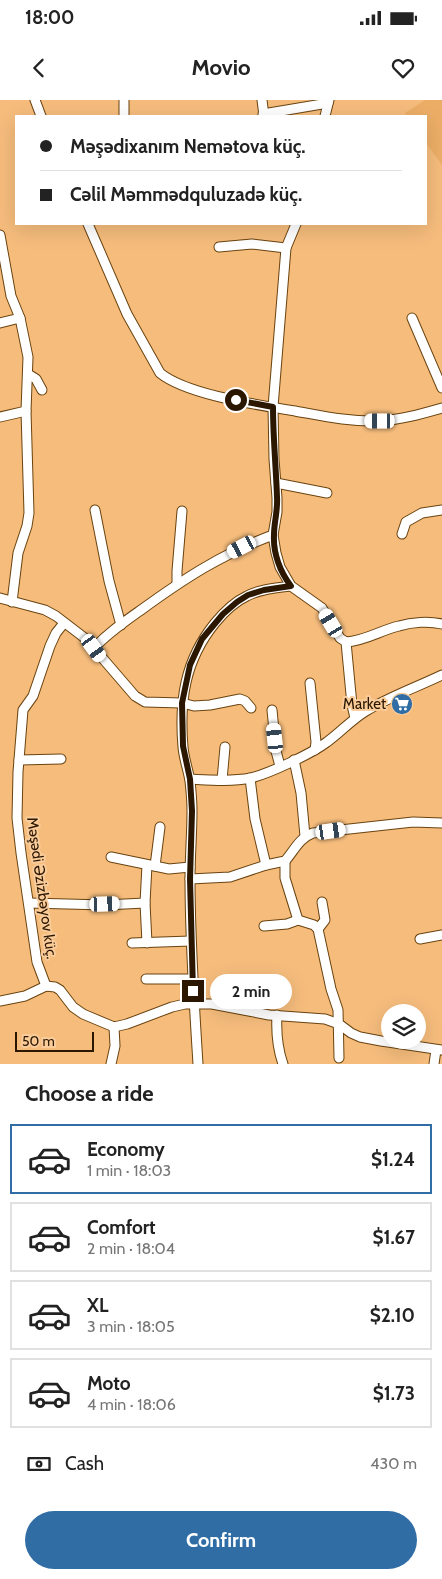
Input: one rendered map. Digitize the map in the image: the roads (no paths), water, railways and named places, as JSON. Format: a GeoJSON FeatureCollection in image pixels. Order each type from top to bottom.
{"type":"FeatureCollection","features":[{"type":"Feature","properties":{"kind":"street"},"geometry":{"type":"LineString","coordinates":[[35,100],[41,115]]}},
{"type":"Feature","properties":{"kind":"street"},"geometry":{"type":"LineString","coordinates":[[124,100],[124,115]]}},
{"type":"Feature","properties":{"kind":"street"},"geometry":{"type":"LineString","coordinates":[[262,100],[264,115],[329,101],[325,115]]}},
{"type":"Feature","properties":{"kind":"street"},"geometry":{"type":"LineString","coordinates":[[88,225],[127,314],[160,373],[168,380],[217,396],[342,420],[360,421],[404,418],[442,408]]}},
{"type":"Feature","properties":{"kind":"street"},"geometry":{"type":"LineString","coordinates":[[296,225],[286,248],[273,407],[277,512],[274,535],[280,567],[291,586],[322,608],[340,638],[346,642],[356,641],[400,626],[432,622],[442,624]]}},
{"type":"Feature","properties":{"kind":"street"},"geometry":{"type":"LineString","coordinates":[[0,235],[11,296],[20,318],[26,341],[28,374],[26,411],[29,513],[27,526],[18,552],[12,602]]}},
{"type":"Feature","properties":{"kind":"street"},"geometry":{"type":"LineString","coordinates":[[219,247],[252,244],[286,248]]}},
{"type":"Feature","properties":{"kind":"street"},"geometry":{"type":"LineString","coordinates":[[0,323],[20,318]]}},
{"type":"Feature","properties":{"kind":"street"},"geometry":{"type":"LineString","coordinates":[[412,318],[442,388]]}},
{"type":"Feature","properties":{"kind":"street"},"geometry":{"type":"LineString","coordinates":[[28,374],[36,379],[42,390]]}},
{"type":"Feature","properties":{"kind":"street"},"geometry":{"type":"LineString","coordinates":[[0,417],[26,411]]}},
{"type":"Feature","properties":{"kind":"street"},"geometry":{"type":"LineString","coordinates":[[276,483],[327,493]]}},
{"type":"Feature","properties":{"kind":"street"},"geometry":{"type":"LineString","coordinates":[[96,510],[109,581],[121,625]]}},
{"type":"Feature","properties":{"kind":"street"},"geometry":{"type":"LineString","coordinates":[[402,534],[406,522],[422,513],[442,510]]}},
{"type":"Feature","properties":{"kind":"street"},"geometry":{"type":"LineString","coordinates":[[177,584],[182,511]]}},
{"type":"Feature","properties":{"kind":"street"},"geometry":{"type":"LineString","coordinates":[[94,648],[106,636],[177,584],[242,547],[274,535]]}},
{"type":"Feature","properties":{"kind":"street"},"geometry":{"type":"LineString","coordinates":[[198,1064],[191,941],[190,867],[192,811],[190,779],[183,746],[182,703],[194,655],[202,639],[223,614],[248,595],[264,590],[291,586]]}},
{"type":"Feature","properties":{"kind":"street"},"geometry":{"type":"LineString","coordinates":[[0,598],[44,610],[56,616],[86,639],[135,696],[145,702],[182,703],[194,706],[240,699],[245,701],[251,708]]}},
{"type":"Feature","properties":{"kind":"street","name":"Məşədi Əzizbəyov küç."},"geometry":{"type":"LineString","coordinates":[[46,986],[37,962],[17,818],[19,760],[23,710],[33,696],[50,646],[56,633],[64,623]]}},
{"type":"Feature","properties":{"kind":"street"},"geometry":{"type":"LineString","coordinates":[[346,642],[355,718]]}},
{"type":"Feature","properties":{"kind":"street"},"geometry":{"type":"LineString","coordinates":[[190,779],[222,780],[250,778],[280,766],[315,750],[367,710],[442,675]]}},
{"type":"Feature","properties":{"kind":"street"},"geometry":{"type":"LineString","coordinates":[[310,683],[316,742],[315,750]]}},
{"type":"Feature","properties":{"kind":"street"},"geometry":{"type":"LineString","coordinates":[[272,710],[276,751],[280,766]]}},
{"type":"Feature","properties":{"kind":"street"},"geometry":{"type":"LineString","coordinates":[[222,780],[225,747]]}},
{"type":"Feature","properties":{"kind":"street"},"geometry":{"type":"LineString","coordinates":[[19,760],[61,759]]}},
{"type":"Feature","properties":{"kind":"street"},"geometry":{"type":"LineString","coordinates":[[294,760],[301,793],[305,836]]}},
{"type":"Feature","properties":{"kind":"street"},"geometry":{"type":"LineString","coordinates":[[250,778],[255,819],[266,865]]}},
{"type":"Feature","properties":{"kind":"street"},"geometry":{"type":"LineString","coordinates":[[298,920],[285,878],[285,861],[305,836],[313,833],[350,828],[413,822],[442,823]]}},
{"type":"Feature","properties":{"kind":"street"},"geometry":{"type":"LineString","coordinates":[[147,943],[145,903],[150,866],[160,827]]}},
{"type":"Feature","properties":{"kind":"street"},"geometry":{"type":"LineString","coordinates":[[111,857],[169,869],[190,867]]}},
{"type":"Feature","properties":{"kind":"street"},"geometry":{"type":"LineString","coordinates":[[190,879],[230,877],[285,861]]}},
{"type":"Feature","properties":{"kind":"street"},"geometry":{"type":"LineString","coordinates":[[318,929],[325,920],[322,902]]}},
{"type":"Feature","properties":{"kind":"street"},"geometry":{"type":"LineString","coordinates":[[29,903],[145,903]]}},
{"type":"Feature","properties":{"kind":"street"},"geometry":{"type":"LineString","coordinates":[[264,926],[287,924],[298,920],[314,925],[318,929],[331,989],[338,1010],[339,1058]]}},
{"type":"Feature","properties":{"kind":"street"},"geometry":{"type":"LineString","coordinates":[[420,939],[442,935]]}},
{"type":"Feature","properties":{"kind":"street"},"geometry":{"type":"LineString","coordinates":[[132,943],[191,941]]}},
{"type":"Feature","properties":{"kind":"street"},"geometry":{"type":"LineString","coordinates":[[146,979],[192,979]]}},
{"type":"Feature","properties":{"kind":"street"},"geometry":{"type":"LineString","coordinates":[[0,1001],[25,996],[46,986],[55,987],[82,1014],[114,1027],[172,1007],[194,1003],[226,1006],[276,1015],[326,1019],[339,1024],[360,1037],[439,1050],[434,1064]]}},
{"type":"Feature","properties":{"kind":"street"},"geometry":{"type":"LineString","coordinates":[[276,1015],[276,1038],[283,1064]]}},
{"type":"Feature","properties":{"kind":"street"},"geometry":{"type":"LineString","coordinates":[[111,1064],[115,1046],[114,1027]]}},
{"type":"Feature","properties":{"kind":"place","name":"Market"},"geometry":{"type":"Point","coordinates":[402,704]}}]}
